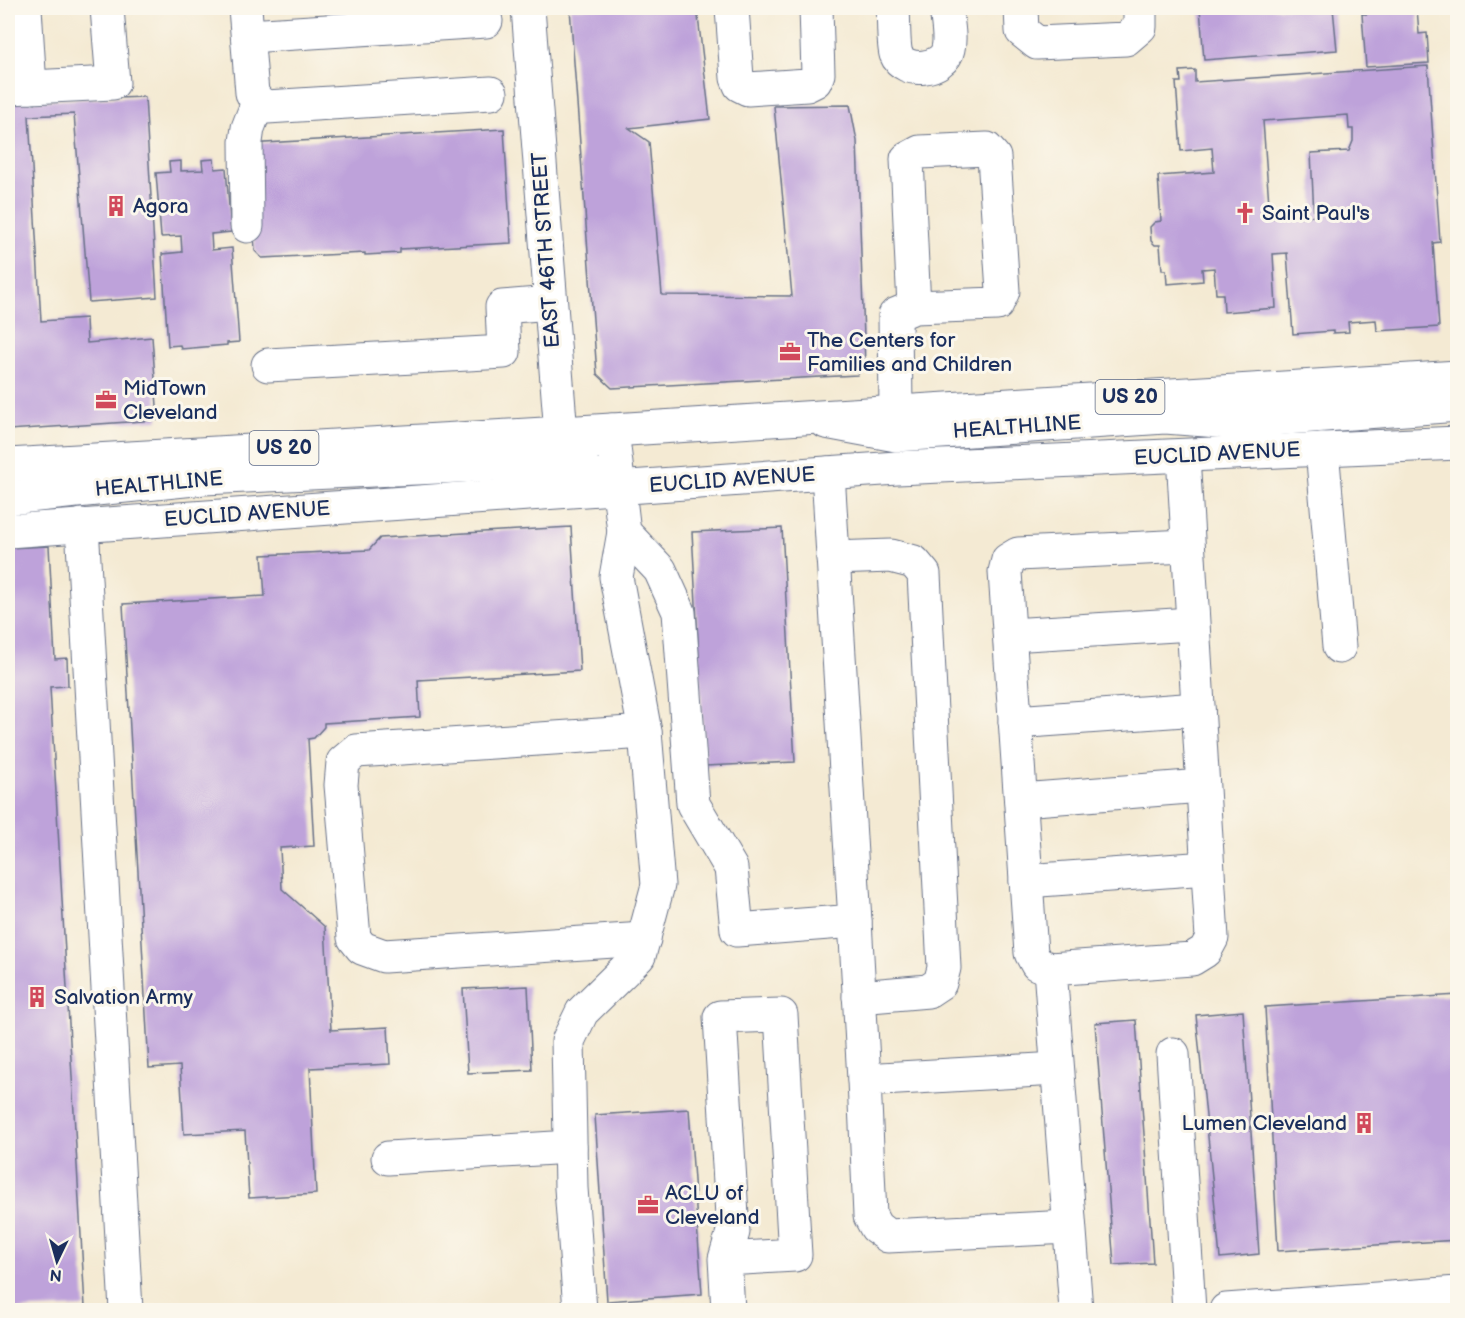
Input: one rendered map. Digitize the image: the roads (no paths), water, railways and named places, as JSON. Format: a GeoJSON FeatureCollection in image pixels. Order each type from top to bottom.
{"type":"FeatureCollection","features":[{"type":"Feature","properties":{"kind":"main road"},"geometry":{"type":"LineString","coordinates":[[25,8],[19,88],[112,83],[107,8]]}},
{"type":"Feature","properties":{"kind":"main road","name":"EAST 46TH STREET"},"geometry":{"type":"LineString","coordinates":[[528,8],[563,462]]}},
{"type":"Feature","properties":{"kind":"main road"},"geometry":{"type":"LineString","coordinates":[[732,8],[737,78],[740,84],[747,89],[807,85],[815,81],[818,74],[816,8]]}},
{"type":"Feature","properties":{"kind":"main road"},"geometry":{"type":"LineString","coordinates":[[894,8],[896,54],[903,63],[914,67],[926,67],[938,63],[945,57],[948,49],[946,8]]}},
{"type":"Feature","properties":{"kind":"main road"},"geometry":{"type":"LineString","coordinates":[[1021,8],[1022,31],[1036,44],[1126,39],[1140,27],[1140,8]]}},
{"type":"Feature","properties":{"kind":"main road"},"geometry":{"type":"LineString","coordinates":[[486,21],[246,22],[252,93],[258,102],[267,107],[491,93]]}},
{"type":"Feature","properties":{"kind":"main road"},"geometry":{"type":"LineString","coordinates":[[248,226],[246,142],[248,128],[258,102]]}},
{"type":"Feature","properties":{"kind":"main road"},"geometry":{"type":"LineString","coordinates":[[896,412],[895,315],[914,307],[997,304],[1003,291],[994,158],[987,149],[920,152],[907,159],[914,307]]}},
{"type":"Feature","properties":{"kind":"main road"},"geometry":{"type":"LineString","coordinates":[[268,365],[504,352],[502,307],[550,303]]}},
{"type":"Feature","properties":{"kind":"main road","name":"EUCLID AVENUE"},"geometry":{"type":"LineString","coordinates":[[8,531],[82,525],[563,462],[612,430],[1458,377]]}},
{"type":"Feature","properties":{"kind":"main road","name":"HEALTHLINE"},"geometry":{"type":"LineString","coordinates":[[803,418],[896,435],[1165,417],[1232,422],[1458,405]]}},
{"type":"Feature","properties":{"kind":"main road","name":"HEALTHLINE"},"geometry":{"type":"LineString","coordinates":[[1068,460],[1232,422]]}},
{"type":"Feature","properties":{"kind":"main road"},"geometry":{"type":"LineString","coordinates":[[580,1311],[570,1147],[568,1041],[582,1011],[639,956],[658,885],[645,732],[616,577],[624,532],[612,430]]}},
{"type":"Feature","properties":{"kind":"main road","name":"EUCLID AVENUE"},"geometry":{"type":"LineString","coordinates":[[8,465],[563,462],[620,488],[828,473],[1068,460],[1458,443]]}},
{"type":"Feature","properties":{"kind":"main road"},"geometry":{"type":"LineString","coordinates":[[1322,449],[1339,647]]}},
{"type":"Feature","properties":{"kind":"main road"},"geometry":{"type":"LineString","coordinates":[[1183,456],[1212,939],[1204,951],[1192,959],[1050,969],[1037,964],[1031,953],[1005,572],[1008,560],[1018,554],[1187,546]]}},
{"type":"Feature","properties":{"kind":"main road","name":"HEALTHLINE"},"geometry":{"type":"LineString","coordinates":[[8,498],[204,478],[563,462]]}},
{"type":"Feature","properties":{"kind":"main road"},"geometry":{"type":"LineString","coordinates":[[828,473],[870,1216],[876,1227],[888,1236],[1069,1227]]}},
{"type":"Feature","properties":{"kind":"main road"},"geometry":{"type":"LineString","coordinates":[[82,525],[126,1311]]}},
{"type":"Feature","properties":{"kind":"main road"},"geometry":{"type":"LineString","coordinates":[[624,532],[660,570],[680,612],[693,804],[731,868],[737,930],[855,921]]}},
{"type":"Feature","properties":{"kind":"main road"},"geometry":{"type":"LineString","coordinates":[[833,558],[891,556],[914,562],[924,574],[944,968],[940,983],[928,992],[859,997]]}},
{"type":"Feature","properties":{"kind":"main road"},"geometry":{"type":"LineString","coordinates":[[1010,635],[1192,624]]}},
{"type":"Feature","properties":{"kind":"main road"},"geometry":{"type":"LineString","coordinates":[[1015,722],[1198,709]]}},
{"type":"Feature","properties":{"kind":"main road"},"geometry":{"type":"LineString","coordinates":[[644,939],[384,956],[362,948],[354,938],[341,785],[343,762],[356,751],[645,732]]}},
{"type":"Feature","properties":{"kind":"main road"},"geometry":{"type":"LineString","coordinates":[[1021,800],[1202,786]]}},
{"type":"Feature","properties":{"kind":"main road"},"geometry":{"type":"LineString","coordinates":[[1026,881],[1207,868]]}},
{"type":"Feature","properties":{"kind":"main road"},"geometry":{"type":"LineString","coordinates":[[1050,969],[1076,1311]]}},
{"type":"Feature","properties":{"kind":"main road"},"geometry":{"type":"LineString","coordinates":[[725,1259],[795,1255],[781,1015],[720,1017],[733,1232],[725,1259],[728,1311]]}},
{"type":"Feature","properties":{"kind":"main road"},"geometry":{"type":"LineString","coordinates":[[1173,1054],[1189,1311]]}},
{"type":"Feature","properties":{"kind":"main road"},"geometry":{"type":"LineString","coordinates":[[864,1080],[1057,1069]]}},
{"type":"Feature","properties":{"kind":"main road"},"geometry":{"type":"LineString","coordinates":[[388,1158],[570,1147]]}},
{"type":"Feature","properties":{"kind":"main road"},"geometry":{"type":"LineString","coordinates":[[1226,1311],[1458,1293]]}},
{"type":"Feature","properties":{"kind":"place","name":"Agora"},"geometry":{"type":"Point","coordinates":[116,206]}},
{"type":"Feature","properties":{"kind":"place","name":"Saint Paul's"},"geometry":{"type":"Point","coordinates":[1245,213]}},
{"type":"Feature","properties":{"kind":"place","name":"The Centers for Families and Children"},"geometry":{"type":"Point","coordinates":[790,352]}},
{"type":"Feature","properties":{"kind":"place","name":"MidTown Cleveland"},"geometry":{"type":"Point","coordinates":[106,400]}},
{"type":"Feature","properties":{"kind":"place","name":"Salvation Army"},"geometry":{"type":"Point","coordinates":[37,997]}},
{"type":"Feature","properties":{"kind":"place","name":"Lumen Cleveland"},"geometry":{"type":"Point","coordinates":[1364,1123]}},
{"type":"Feature","properties":{"kind":"place","name":"ACLU of Cleveland"},"geometry":{"type":"Point","coordinates":[648,1205]}}]}
